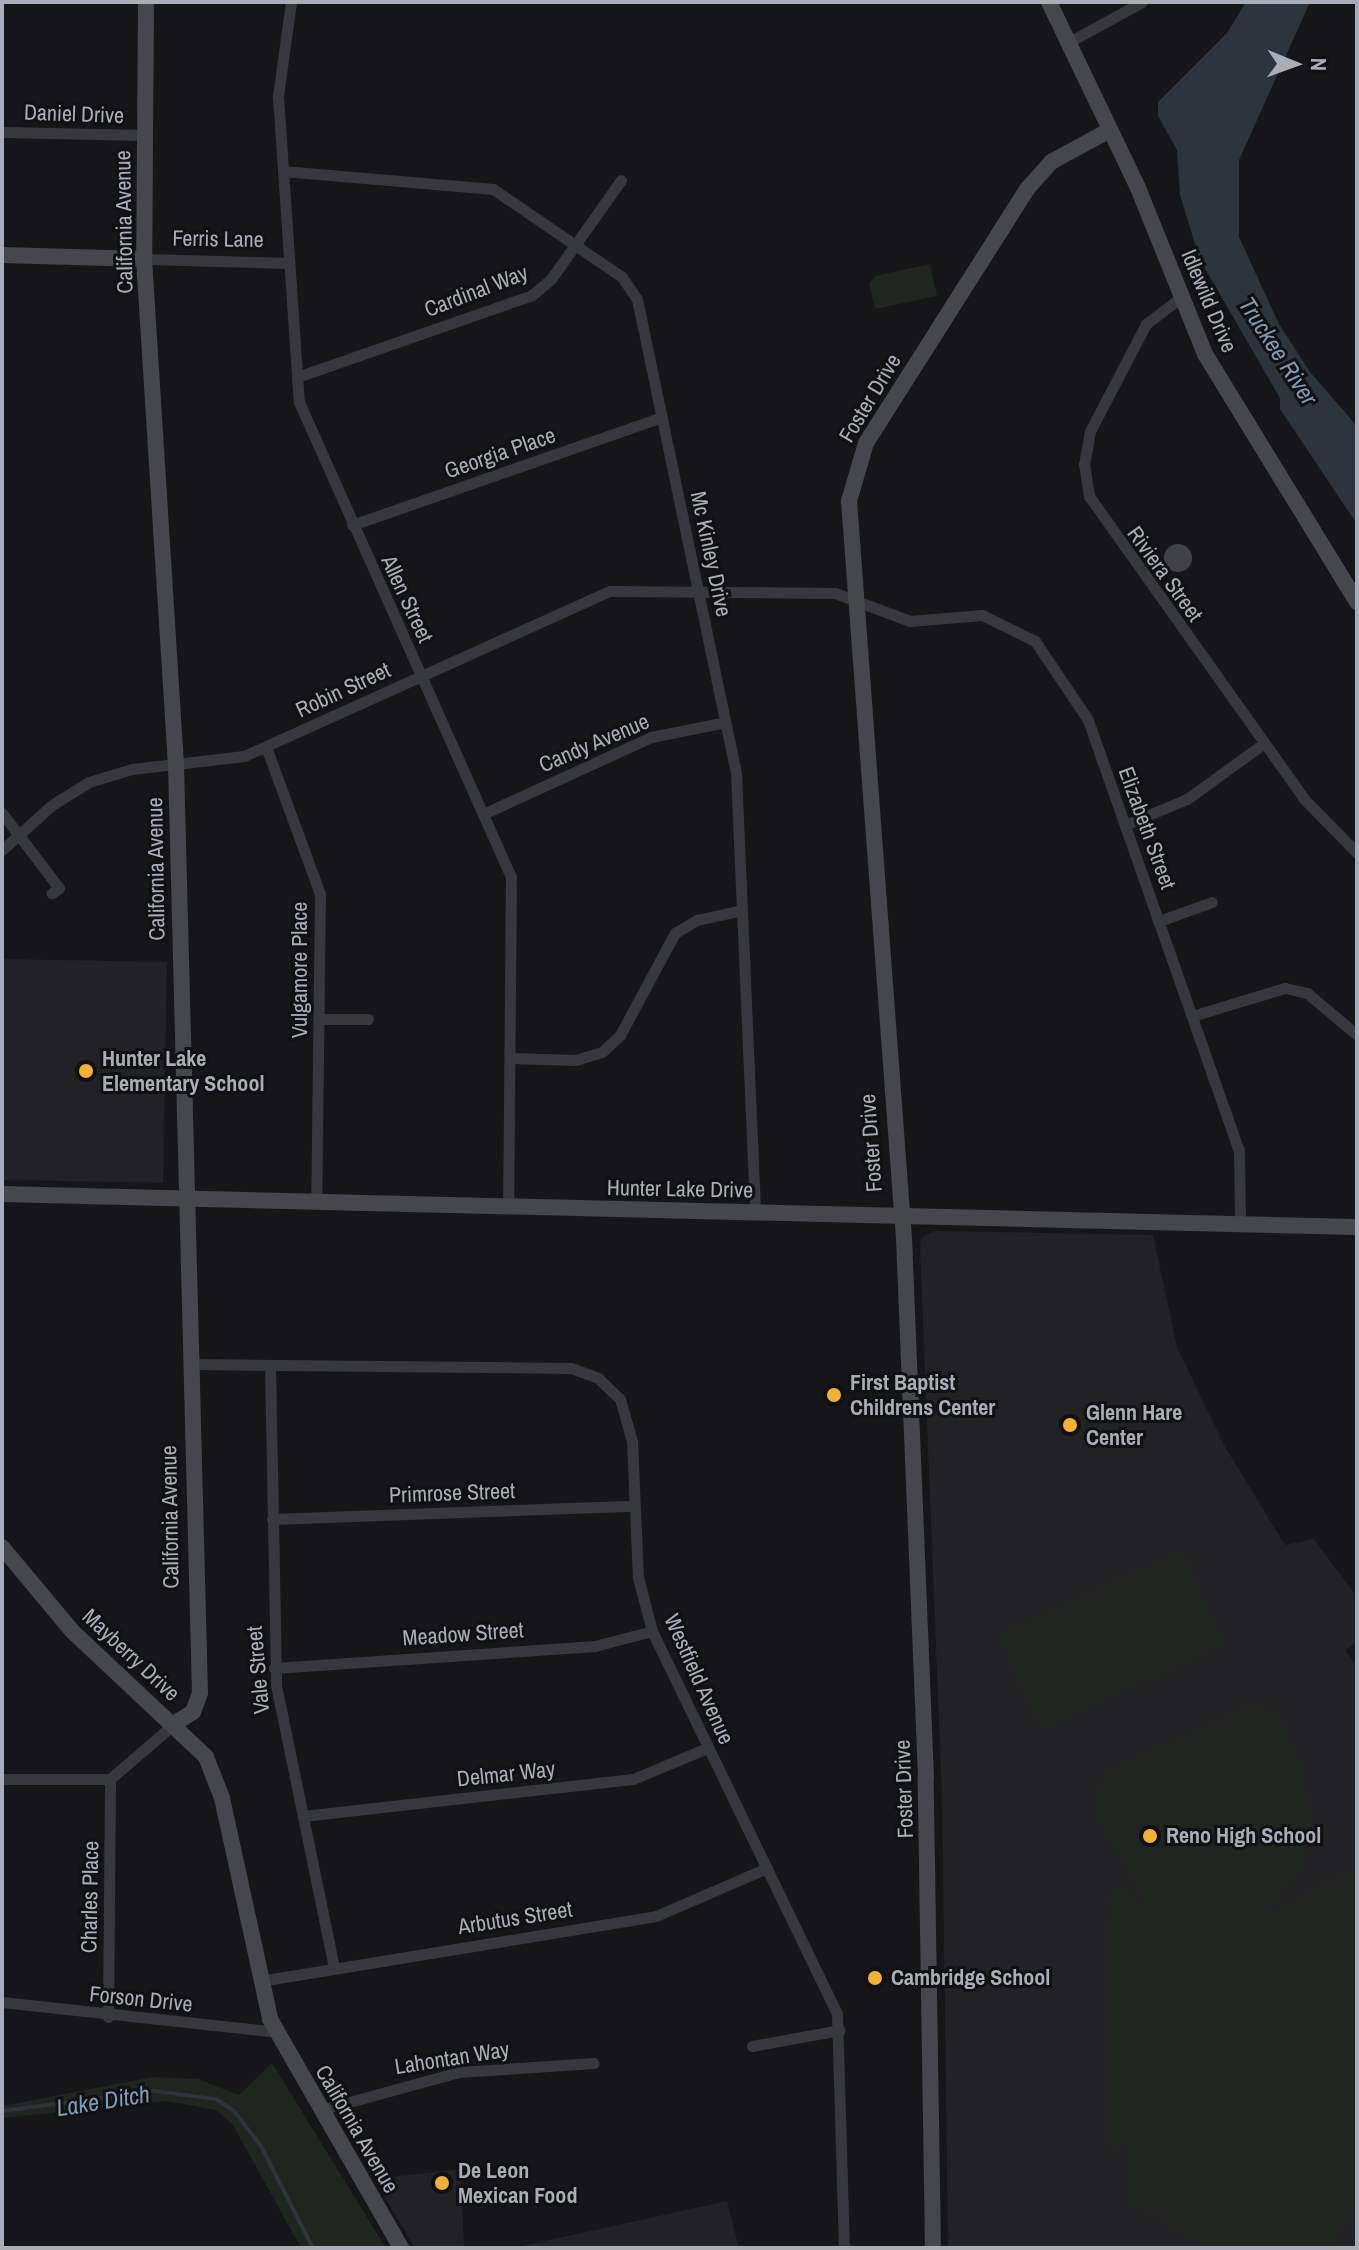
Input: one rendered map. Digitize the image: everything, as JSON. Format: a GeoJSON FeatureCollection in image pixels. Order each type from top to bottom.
{"type":"FeatureCollection","features":[{"type":"Feature","properties":{"kind":"street","name":"California Avenue"},"geometry":{"type":"LineString","coordinates":[[146,2],[144,259],[176,765],[184,1199],[200,1693],[193,1712],[174,1724]]}},
{"type":"Feature","properties":{"kind":"street","name":"Allen Street"},"geometry":{"type":"LineString","coordinates":[[291,2],[278,73],[301,414],[483,814],[514,889],[508,1207]]}},
{"type":"Feature","properties":{"kind":"street","name":"Idlewild Drive"},"geometry":{"type":"LineString","coordinates":[[1049,2],[1110,130],[1205,354],[1357,602]]}},
{"type":"Feature","properties":{"kind":"street"},"geometry":{"type":"LineString","coordinates":[[1069,42],[1142,2]]}},
{"type":"Feature","properties":{"kind":"street","name":"Foster Drive"},"geometry":{"type":"LineString","coordinates":[[933,2248],[926,1777],[901,1218],[849,501],[866,443],[1038,175],[1067,151],[1110,130]]}},
{"type":"Feature","properties":{"kind":"street","name":"Daniel Drive"},"geometry":{"type":"LineString","coordinates":[[2,132],[145,135]]}},
{"type":"Feature","properties":{"kind":"street","name":"Mc Kinley Drive"},"geometry":{"type":"LineString","coordinates":[[283,171],[493,189],[622,277],[637,299],[736,773],[755,1212]]}},
{"type":"Feature","properties":{"kind":"street","name":"Cardinal Way"},"geometry":{"type":"LineString","coordinates":[[297,377],[532,295],[576,244],[621,180]]}},
{"type":"Feature","properties":{"kind":"street","name":"Ferris Lane"},"geometry":{"type":"LineString","coordinates":[[2,255],[289,263]]}},
{"type":"Feature","properties":{"kind":"street","name":"Riviera Street"},"geometry":{"type":"LineString","coordinates":[[1180,298],[1156,313],[1139,336],[1090,431],[1085,480],[1101,519],[1263,744],[1305,800],[1357,853]]}},
{"type":"Feature","properties":{"kind":"street","name":"Georgia Place"},"geometry":{"type":"LineString","coordinates":[[352,525],[662,417]]}},
{"type":"Feature","properties":{"kind":"street","name":"Robin Street"},"geometry":{"type":"LineString","coordinates":[[2,850],[89,782],[176,765],[222,762],[266,747],[610,591],[698,590],[856,598]]}},
{"type":"Feature","properties":{"kind":"street","name":"Elizabeth Street"},"geometry":{"type":"LineString","coordinates":[[856,598],[910,621],[982,615],[1025,632],[1083,710],[1239,1150],[1240,1226]]}},
{"type":"Feature","properties":{"kind":"street","name":"Candy Avenue"},"geometry":{"type":"LineString","coordinates":[[483,814],[651,737],[726,722]]}},
{"type":"Feature","properties":{"kind":"street"},"geometry":{"type":"LineString","coordinates":[[1125,825],[1187,799],[1263,744]]}},
{"type":"Feature","properties":{"kind":"street","name":"Vulgamore Place"},"geometry":{"type":"LineString","coordinates":[[266,747],[307,844],[320,894],[321,1019],[316,1202]]}},
{"type":"Feature","properties":{"kind":"street"},"geometry":{"type":"LineString","coordinates":[[2,813],[59,888],[52,893]]}},
{"type":"Feature","properties":{"kind":"street"},"geometry":{"type":"LineString","coordinates":[[1159,921],[1212,902]]}},
{"type":"Feature","properties":{"kind":"street"},"geometry":{"type":"LineString","coordinates":[[511,1058],[576,1060],[602,1052],[620,1035],[675,933],[697,920],[742,910]]}},
{"type":"Feature","properties":{"kind":"street"},"geometry":{"type":"LineString","coordinates":[[1192,1016],[1285,988],[1307,993],[1357,1035]]}},
{"type":"Feature","properties":{"kind":"street"},"geometry":{"type":"LineString","coordinates":[[321,1019],[368,1019]]}},
{"type":"Feature","properties":{"kind":"street","name":"Hunter Lake Drive"},"geometry":{"type":"LineString","coordinates":[[2,1194],[1357,1227]]}},
{"type":"Feature","properties":{"kind":"street","name":"Westfield Avenue"},"geometry":{"type":"LineString","coordinates":[[190,1364],[586,1372],[611,1388],[627,1412],[638,1577],[652,1631],[831,1997],[840,2030],[844,2248]]}},
{"type":"Feature","properties":{"kind":"street","name":"Vale Street"},"geometry":{"type":"LineString","coordinates":[[270,1365],[274,1668],[334,1967]]}},
{"type":"Feature","properties":{"kind":"street","name":"Primrose Street"},"geometry":{"type":"LineString","coordinates":[[272,1519],[633,1506]]}},
{"type":"Feature","properties":{"kind":"street","name":"Mayberry Drive"},"geometry":{"type":"LineString","coordinates":[[4,1552],[72,1631],[206,1757],[222,1798]]}},
{"type":"Feature","properties":{"kind":"street","name":"Meadow Street"},"geometry":{"type":"LineString","coordinates":[[274,1668],[595,1646],[652,1631]]}},
{"type":"Feature","properties":{"kind":"street"},"geometry":{"type":"LineString","coordinates":[[2,1779],[110,1779],[174,1724]]}},
{"type":"Feature","properties":{"kind":"street","name":"Delmar Way"},"geometry":{"type":"LineString","coordinates":[[303,1816],[633,1779],[707,1748]]}},
{"type":"Feature","properties":{"kind":"street","name":"Charles Place"},"geometry":{"type":"LineString","coordinates":[[108,2017],[110,1779]]}},
{"type":"Feature","properties":{"kind":"street","name":"California Avenue"},"geometry":{"type":"LineString","coordinates":[[222,1798],[260,1981],[276,2032],[401,2248]]}},
{"type":"Feature","properties":{"kind":"street","name":"Arbutus Street"},"geometry":{"type":"LineString","coordinates":[[260,1981],[656,1916],[767,1868]]}},
{"type":"Feature","properties":{"kind":"street","name":"Forson Drive"},"geometry":{"type":"LineString","coordinates":[[2,2002],[108,2017],[276,2032]]}},
{"type":"Feature","properties":{"kind":"street"},"geometry":{"type":"LineString","coordinates":[[752,2046],[840,2030]]}},
{"type":"Feature","properties":{"kind":"street","name":"Lahontan Way"},"geometry":{"type":"LineString","coordinates":[[320,2110],[459,2072],[594,2063]]}},
{"type":"Feature","properties":{"kind":"shaded area"},"geometry":{"type":"Polygon","coordinates":[[[930,264],[937,296],[875,309],[869,284],[875,276],[930,264]]]}},
{"type":"Feature","properties":{"kind":"shaded area","name":"Hunter Lake Elementary School"},"geometry":{"type":"Polygon","coordinates":[[[2,959],[167,962],[163,1183],[2,1180],[2,959]]]}},
{"type":"Feature","properties":{"kind":"shaded area","name":"Reno High School"},"geometry":{"type":"Polygon","coordinates":[[[934,1231],[1153,1235],[1177,1347],[1224,1445],[1285,1545],[1314,1539],[1357,1597],[1357,1642],[1345,1650],[1357,1667],[1357,2248],[948,2248],[942,1795],[920,1248],[921,1238],[934,1231]]]}},
{"type":"Feature","properties":{"kind":"shaded area"},"geometry":{"type":"Polygon","coordinates":[[[1181,1550],[1225,1643],[1041,1729],[998,1635],[1181,1550]]]}},
{"type":"Feature","properties":{"kind":"shaded area"},"geometry":{"type":"Polygon","coordinates":[[[1260,1701],[1269,1712],[1276,1710],[1303,1770],[1311,1827],[1301,1871],[1253,1923],[1348,1872],[1357,1875],[1357,2209],[1334,2237],[1334,2248],[1210,2248],[1127,2201],[1130,2145],[1109,2147],[1110,1894],[1127,1888],[1169,1944],[1093,1807],[1107,1772],[1260,1701]]]}},
{"type":"Feature","properties":{"kind":"shaded area"},"geometry":{"type":"Polygon","coordinates":[[[272,2063],[386,2248],[301,2248],[233,2125],[216,2110],[167,2101],[2,2118],[2,2106],[153,2077],[198,2079],[239,2095],[272,2063]]]}},
{"type":"Feature","properties":{"kind":"shaded area"},"geometry":{"type":"Polygon","coordinates":[[[461,2169],[464,2248],[415,2248],[374,2179],[461,2169]]]}},
{"type":"Feature","properties":{"kind":"shaded area"},"geometry":{"type":"Polygon","coordinates":[[[727,2201],[739,2248],[513,2248],[727,2201]]]}},
{"type":"Feature","properties":{"kind":"water","name":"Truckee River"},"geometry":{"type":"Polygon","coordinates":[[[1246,2],[1310,2],[1239,160],[1239,237],[1279,324],[1310,372],[1357,426],[1357,524],[1280,409],[1280,398],[1200,260],[1180,195],[1177,150],[1158,116],[1158,102],[1227,33],[1246,2]]]}},
{"type":"Feature","properties":{"kind":"building"},"geometry":{"type":"Polygon","coordinates":[[[1178,544],[1188,548],[1192,558],[1188,568],[1178,572],[1168,568],[1164,558],[1168,548],[1178,544]]]}},
{"type":"Feature","properties":{"kind":"waterway","name":"Lake Ditch"},"geometry":{"type":"LineString","coordinates":[[2,2111],[154,2091],[216,2099],[233,2110],[261,2146],[313,2248]]}},
{"type":"Feature","properties":{"kind":"place","name":"Hunter Lake Elementary School"},"geometry":{"type":"Point","coordinates":[86,1071]}},
{"type":"Feature","properties":{"kind":"place","name":"First Baptist Childrens Center"},"geometry":{"type":"Point","coordinates":[834,1395]}},
{"type":"Feature","properties":{"kind":"place","name":"Glenn Hare Center"},"geometry":{"type":"Point","coordinates":[1070,1425]}},
{"type":"Feature","properties":{"kind":"place","name":"Reno High School"},"geometry":{"type":"Point","coordinates":[1150,1836]}},
{"type":"Feature","properties":{"kind":"place","name":"Cambridge School"},"geometry":{"type":"Point","coordinates":[875,1978]}},
{"type":"Feature","properties":{"kind":"place","name":"De Leon Mexican Food"},"geometry":{"type":"Point","coordinates":[442,2183]}}]}
